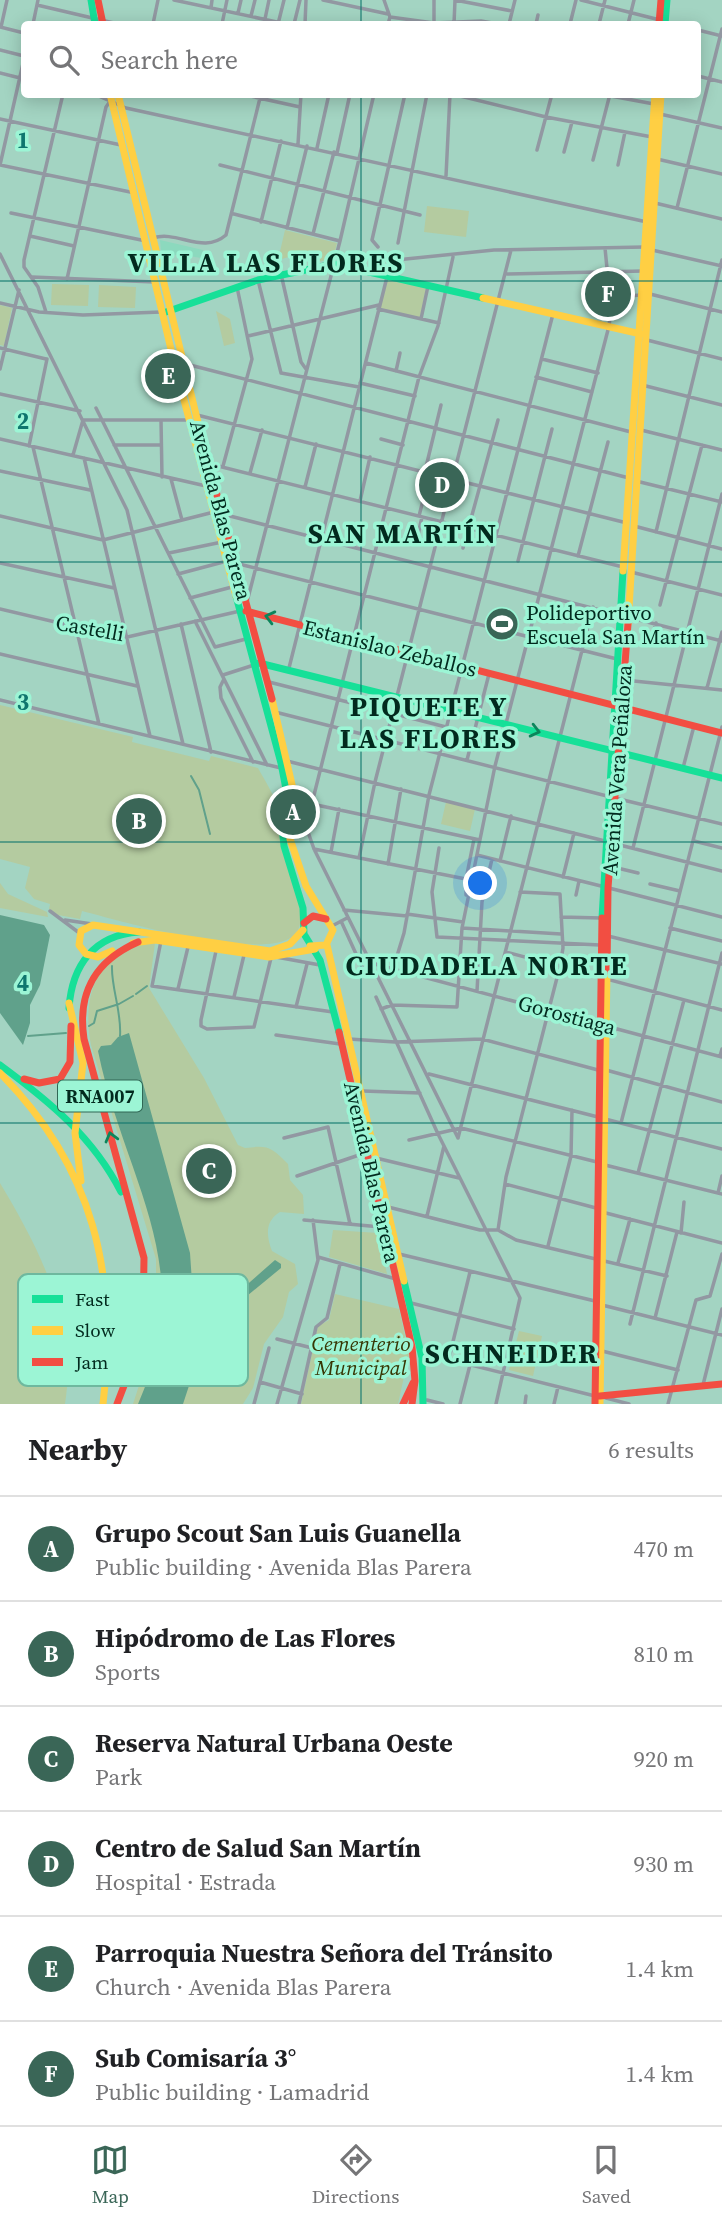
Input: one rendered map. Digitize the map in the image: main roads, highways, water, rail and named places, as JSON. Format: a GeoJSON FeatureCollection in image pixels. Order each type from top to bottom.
{"type":"FeatureCollection","features":[{"type":"Feature","properties":{"kind":"main road"},"geometry":{"type":"LineString","coordinates":[[91,0],[98,21]]}},
{"type":"Feature","properties":{"kind":"main road"},"geometry":{"type":"LineString","coordinates":[[98,0],[98,21]]}},
{"type":"Feature","properties":{"kind":"main road"},"geometry":{"type":"LineString","coordinates":[[661,0],[662,21]]}},
{"type":"Feature","properties":{"kind":"main road"},"geometry":{"type":"LineString","coordinates":[[662,21],[667,0]]}},
{"type":"Feature","properties":{"kind":"main road","name":"Avenida Blas Parera"},"geometry":{"type":"LineString","coordinates":[[110,98],[149,239],[192,418],[234,564],[294,793],[290,839],[301,873],[329,923]]}},
{"type":"Feature","properties":{"kind":"main road","name":"Avenida Blas Parera"},"geometry":{"type":"LineString","coordinates":[[119,98],[137,193]]}},
{"type":"Feature","properties":{"kind":"main road","name":"Avenida Vera Peñaloza"},"geometry":{"type":"LineString","coordinates":[[619,706],[624,680],[625,615],[640,385],[639,332],[646,295],[655,98]]}},
{"type":"Feature","properties":{"kind":"main road","name":"Avenida Vera Peñaloza"},"geometry":{"type":"LineString","coordinates":[[650,223],[655,203],[661,98]]}},
{"type":"Feature","properties":{"kind":"main road","name":"Avenida Blas Parera"},"geometry":{"type":"LineString","coordinates":[[149,239],[155,282],[166,312]]}},
{"type":"Feature","properties":{"kind":"main road","name":"Avenida Vera Peñaloza"},"geometry":{"type":"LineString","coordinates":[[640,385],[647,340],[644,271],[649,248]]}},
{"type":"Feature","properties":{"kind":"main road"},"geometry":{"type":"LineString","coordinates":[[166,312],[258,280],[334,264],[639,332],[647,340]]}},
{"type":"Feature","properties":{"kind":"main road","name":"Avenida Blas Parera"},"geometry":{"type":"LineString","coordinates":[[192,418],[208,464],[210,485]]}},
{"type":"Feature","properties":{"kind":"main road","name":"Avenida Blas Parera"},"geometry":{"type":"LineString","coordinates":[[218,513],[222,542],[234,564],[234,587],[245,609],[248,639],[267,682],[275,712],[285,765],[282,836],[303,908],[304,927]]}},
{"type":"Feature","properties":{"kind":"main road","name":"Estanislao Zeballos"},"geometry":{"type":"LineString","coordinates":[[245,609],[571,695],[722,731]]}},
{"type":"Feature","properties":{"kind":"main road","name":"Avenida Vera Peñaloza"},"geometry":{"type":"LineString","coordinates":[[597,1400],[603,980],[608,936],[605,887],[619,706],[619,659],[625,615]]}},
{"type":"Feature","properties":{"kind":"main road"},"geometry":{"type":"LineString","coordinates":[[258,663],[289,668],[722,778]]}},
{"type":"Feature","properties":{"kind":"main road","name":"Avenida Vera Peñaloza"},"geometry":{"type":"LineString","coordinates":[[603,980],[600,945],[609,866],[608,842]]}},
{"type":"Feature","properties":{"kind":"main road"},"geometry":{"type":"LineString","coordinates":[[329,923],[313,916],[290,944],[276,950],[222,948],[161,941],[138,942],[120,946],[99,958],[86,954],[79,945],[79,934],[85,927],[93,925],[139,932],[222,948],[244,954],[274,956],[327,944],[332,938],[329,923]]}},
{"type":"Feature","properties":{"kind":"main road"},"geometry":{"type":"LineString","coordinates":[[304,927],[312,948]]}},
{"type":"Feature","properties":{"kind":"main road"},"geometry":{"type":"LineString","coordinates":[[86,954],[116,934],[139,932]]}},
{"type":"Feature","properties":{"kind":"main road","name":"RNA007"},"geometry":{"type":"LineString","coordinates":[[138,942],[116,952],[97,967],[84,990],[81,1015],[138,1233],[145,1274]]}},
{"type":"Feature","properties":{"kind":"main road","name":"Avenida Blas Parera"},"geometry":{"type":"LineString","coordinates":[[327,944],[344,1041],[367,1152],[388,1228],[415,1369],[411,1392]]}},
{"type":"Feature","properties":{"kind":"main road","name":"Avenida Blas Parera"},"geometry":{"type":"LineString","coordinates":[[312,948],[322,965],[361,1091],[376,1158],[383,1208]]}},
{"type":"Feature","properties":{"kind":"main road","name":"RNA007"},"geometry":{"type":"LineString","coordinates":[[86,954],[72,979],[69,1003],[83,1063],[75,1152],[104,1274]]}},
{"type":"Feature","properties":{"kind":"main road"},"geometry":{"type":"LineString","coordinates":[[0,1064],[20,1077],[36,1083],[51,1081],[67,1073],[74,1054],[69,1003]]}},
{"type":"Feature","properties":{"kind":"main road","name":"RNA007"},"geometry":{"type":"LineString","coordinates":[[0,1064],[69,1117],[106,1163],[122,1195],[145,1274]]}},
{"type":"Feature","properties":{"kind":"main road","name":"RNA007"},"geometry":{"type":"LineString","coordinates":[[0,1073],[41,1116],[64,1151],[102,1263]]}},
{"type":"Feature","properties":{"kind":"main road","name":"Avenida Blas Parera"},"geometry":{"type":"LineString","coordinates":[[388,1228],[398,1254],[421,1352],[426,1400]]}},
{"type":"Feature","properties":{"kind":"main road","name":"Avenida Vera Peñaloza"},"geometry":{"type":"LineString","coordinates":[[597,1400],[600,1351],[598,1303]]}},
{"type":"Feature","properties":{"kind":"main road"},"geometry":{"type":"LineString","coordinates":[[597,1400],[722,1384]]}},
{"type":"Feature","properties":{"kind":"main road","name":"RNA007"},"geometry":{"type":"LineString","coordinates":[[103,1404],[105,1386]]}},
{"type":"Feature","properties":{"kind":"main road","name":"RNA007"},"geometry":{"type":"LineString","coordinates":[[117,1404],[123,1386]]}},
{"type":"Feature","properties":{"kind":"main road"},"geometry":{"type":"LineString","coordinates":[[411,1392],[426,1400]]}},
{"type":"Feature","properties":{"kind":"main road"},"geometry":{"type":"LineString","coordinates":[[403,1404],[411,1392]]}},
{"type":"Feature","properties":{"kind":"main road"},"geometry":{"type":"LineString","coordinates":[[411,1392],[412,1404]]}},
{"type":"Feature","properties":{"kind":"waterway"},"geometry":{"type":"LineString","coordinates":[[191,776],[199,790],[210,834]]}},
{"type":"Feature","properties":{"kind":"waterway"},"geometry":{"type":"LineString","coordinates":[[112,966],[120,1036]]}},
{"type":"Feature","properties":{"kind":"waterway"},"geometry":{"type":"LineString","coordinates":[[136,994],[147,986]]}},
{"type":"Feature","properties":{"kind":"waterway"},"geometry":{"type":"LineString","coordinates":[[89,1026],[94,1023],[97,1011],[133,996]]}},
{"type":"Feature","properties":{"kind":"waterway"},"geometry":{"type":"LineString","coordinates":[[28,1036],[66,1033]]}},
{"type":"Feature","properties":{"kind":"place","name":"Sub Comisaría 3°"},"geometry":{"type":"Point","coordinates":[608,294]}},
{"type":"Feature","properties":{"kind":"place","name":"Parroquia Nuestra Señora del Tránsito"},"geometry":{"type":"Point","coordinates":[168,376]}},
{"type":"Feature","properties":{"kind":"place","name":"Centro de Salud San Martín"},"geometry":{"type":"Point","coordinates":[442,485]}},
{"type":"Feature","properties":{"kind":"place","name":"Polideportivo Escuela San Martín"},"geometry":{"type":"Point","coordinates":[502,624]}},
{"type":"Feature","properties":{"kind":"place","name":"Grupo Scout San Luis Guanella"},"geometry":{"type":"Point","coordinates":[293,812]}},
{"type":"Feature","properties":{"kind":"place","name":"Hipódromo de Las Flores"},"geometry":{"type":"Point","coordinates":[139,821]}},
{"type":"Feature","properties":{"kind":"place","name":"Reserva Natural Urbana Oeste"},"geometry":{"type":"Point","coordinates":[209,1171]}},
{"type":"Feature","properties":{"kind":"district","name":"VILLA LAS FLORES"},"geometry":{"type":"Point","coordinates":[266,262]}},
{"type":"Feature","properties":{"kind":"district","name":"SAN MARTÍN"},"geometry":{"type":"Point","coordinates":[403,533]}},
{"type":"Feature","properties":{"kind":"district","name":"PIQUETE Y LAS FLORES"},"geometry":{"type":"Point","coordinates":[429,722]}},
{"type":"Feature","properties":{"kind":"district","name":"CIUDADELA NORTE"},"geometry":{"type":"Point","coordinates":[487,965]}},
{"type":"Feature","properties":{"kind":"district","name":"SCHNEIDER"},"geometry":{"type":"Point","coordinates":[512,1353]}},
{"type":"Feature","properties":{"kind":"park label","name":"Cementerio Municipal"},"geometry":{"type":"Point","coordinates":[361,1355]}}]}
